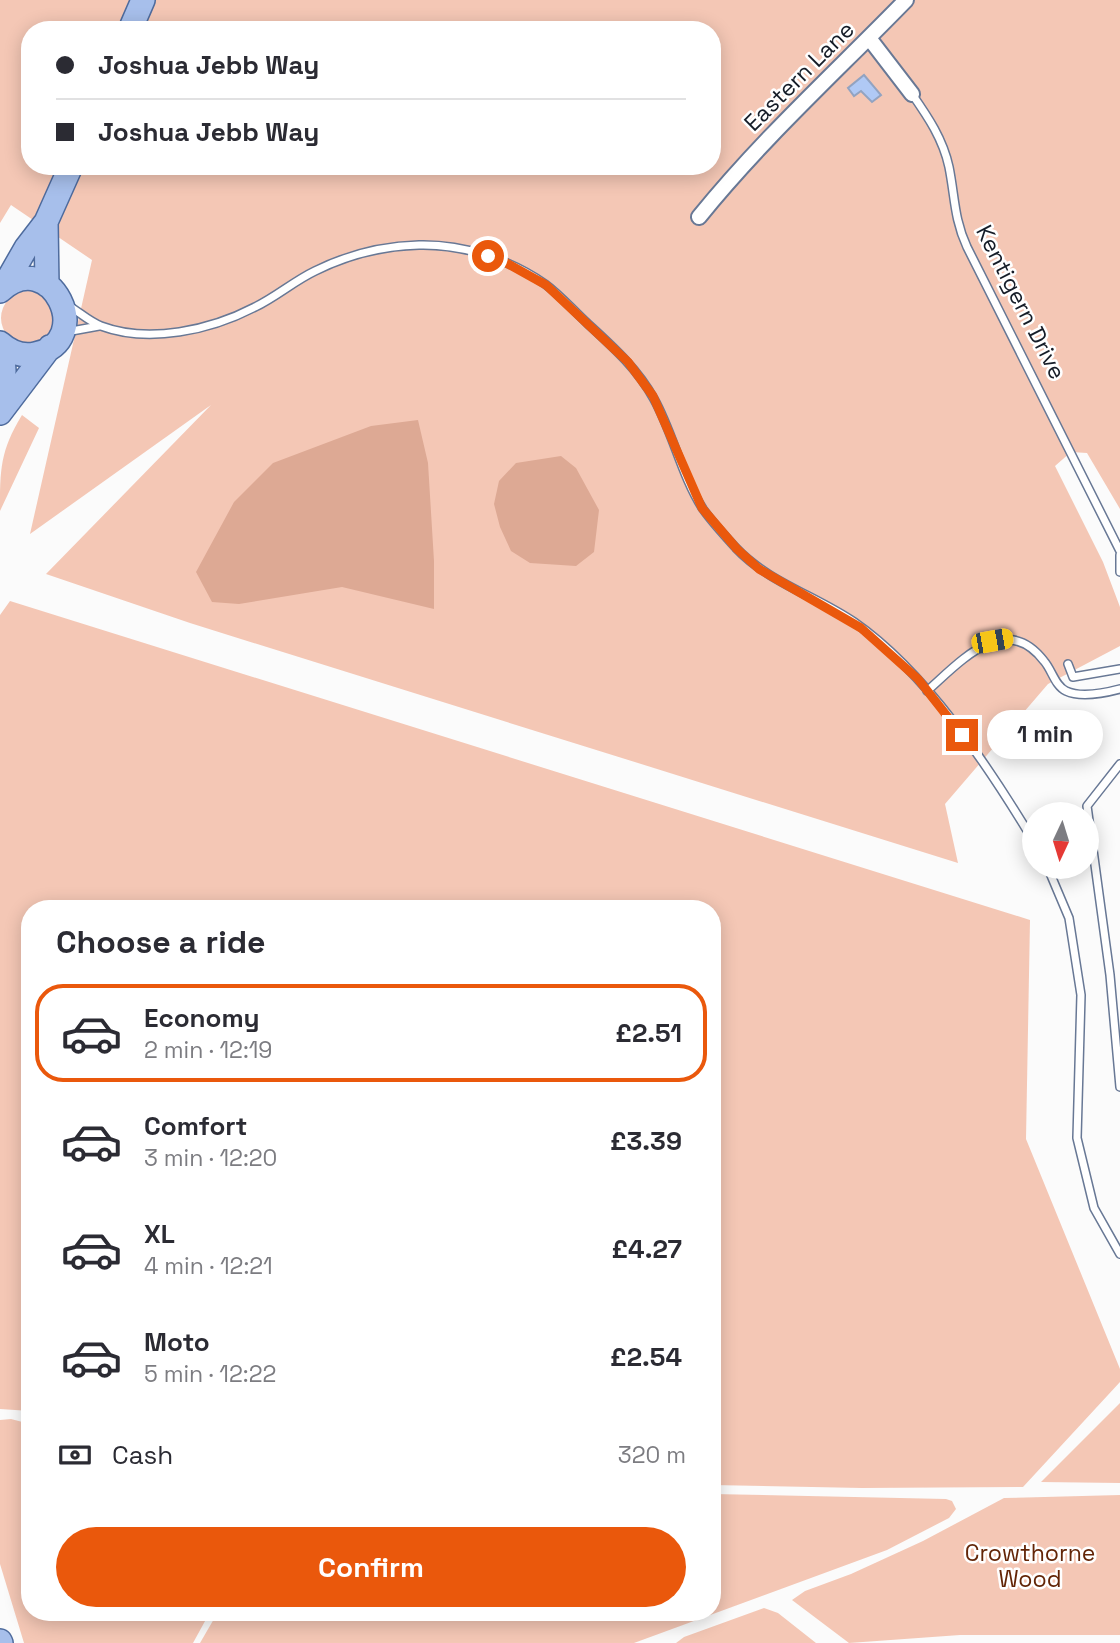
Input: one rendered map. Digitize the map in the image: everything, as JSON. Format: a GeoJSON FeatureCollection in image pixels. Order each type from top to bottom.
{"type":"FeatureCollection","features":[{"type":"Feature","properties":{"kind":"main road"},"geometry":{"type":"LineString","coordinates":[[134,21],[143,0]]}},
{"type":"Feature","properties":{"kind":"main road"},"geometry":{"type":"LineString","coordinates":[[2,289],[26,248],[46,222],[67,175]]}},
{"type":"Feature","properties":{"kind":"main road"},"geometry":{"type":"LineString","coordinates":[[0,413],[56,340],[65,314],[55,293],[46,222]]}},
{"type":"Feature","properties":{"kind":"main road"},"geometry":{"type":"LineString","coordinates":[[2,289],[15,281],[28,279],[55,293]]}},
{"type":"Feature","properties":{"kind":"main road"},"geometry":{"type":"LineString","coordinates":[[1,344],[13,352],[26,355],[38,353],[56,340]]}},
{"type":"Feature","properties":{"kind":"main road"},"geometry":{"type":"LineString","coordinates":[[0,387],[4,372],[1,344]]}},
{"type":"Feature","properties":{"kind":"street","name":"Eastern Lane"},"geometry":{"type":"LineString","coordinates":[[699,217],[729,180],[785,121],[906,0]]}},
{"type":"Feature","properties":{"kind":"street","name":"Kentigern Drive"},"geometry":{"type":"LineString","coordinates":[[869,38],[912,94]]}},
{"type":"Feature","properties":{"kind":"lane","name":"Kentigern Drive"},"geometry":{"type":"LineString","coordinates":[[912,94],[938,133],[948,166],[957,226],[1120,553]]}},
{"type":"Feature","properties":{"kind":"lane"},"geometry":{"type":"LineString","coordinates":[[55,293],[100,326],[140,333],[181,331],[216,323],[257,307],[313,272],[365,252],[420,245],[445,246],[501,260],[546,285],[628,362],[653,396],[702,508],[737,549],[759,569],[853,621],[885,648],[928,691],[1022,822]]}},
{"type":"Feature","properties":{"kind":"lane"},"geometry":{"type":"LineString","coordinates":[[56,340],[100,326]]}},
{"type":"Feature","properties":{"kind":"lane"},"geometry":{"type":"LineString","coordinates":[[1120,553],[1120,572]]}},
{"type":"Feature","properties":{"kind":"lane"},"geometry":{"type":"LineString","coordinates":[[928,691],[976,649],[992,641],[1009,638],[1031,648],[1045,661],[1059,687],[1067,692],[1080,694],[1120,689]]}},
{"type":"Feature","properties":{"kind":"lane"},"geometry":{"type":"LineString","coordinates":[[1068,664],[1073,677],[1120,669]]}},
{"type":"Feature","properties":{"kind":"lane"},"geometry":{"type":"LineString","coordinates":[[1120,764],[1087,806],[1110,975],[1120,1087]]}},
{"type":"Feature","properties":{"kind":"lane"},"geometry":{"type":"LineString","coordinates":[[1052,879],[1069,918],[1081,995],[1077,1138],[1094,1208],[1120,1254]]}},
{"type":"Feature","properties":{"kind":"green space"},"geometry":{"type":"Polygon","coordinates":[[[0,0],[1120,0],[1120,509],[1087,453],[1071,452],[1055,466],[1103,562],[1120,607],[1120,646],[1048,684],[945,804],[958,863],[190,623],[46,574],[211,405],[30,534],[92,260],[11,205],[0,223],[0,0]]]}},
{"type":"Feature","properties":{"kind":"green space"},"geometry":{"type":"Polygon","coordinates":[[[28,291],[47,299],[55,318],[47,337],[28,345],[9,337],[1,318],[9,299],[28,291]]]}},
{"type":"Feature","properties":{"kind":"green space"},"geometry":{"type":"Polygon","coordinates":[[[22,415],[39,428],[0,511],[0,484],[5,450],[22,415]]]}},
{"type":"Feature","properties":{"kind":"green space"},"geometry":{"type":"Polygon","coordinates":[[[10,601],[1030,920],[1026,1139],[1120,1369],[1120,1382],[1023,1487],[721,1485],[721,900],[21,900],[21,1410],[0,1409],[0,615],[10,601]]]}},
{"type":"Feature","properties":{"kind":"green space"},"geometry":{"type":"Polygon","coordinates":[[[1120,1403],[1120,1483],[1041,1482],[1120,1403]]]}},
{"type":"Feature","properties":{"kind":"green space"},"geometry":{"type":"Polygon","coordinates":[[[0,1420],[21,1422],[21,1621],[205,1621],[193,1643],[24,1643],[0,1564],[0,1420]]]}},
{"type":"Feature","properties":{"kind":"green space","name":"Crowthorne Wood"},"geometry":{"type":"Polygon","coordinates":[[[721,1494],[952,1501],[956,1509],[949,1518],[887,1550],[721,1611],[721,1494]]]}},
{"type":"Feature","properties":{"kind":"green space","name":"Crowthorne Wood"},"geometry":{"type":"Polygon","coordinates":[[[1120,1495],[1120,1635],[960,1635],[849,1643],[792,1600],[805,1591],[851,1574],[923,1541],[1004,1498],[1120,1495]]]}},
{"type":"Feature","properties":{"kind":"green space"},"geometry":{"type":"Polygon","coordinates":[[[764,1608],[778,1613],[816,1643],[676,1643],[684,1637],[764,1608]]]}},
{"type":"Feature","properties":{"kind":"green space","name":"Crowthorne Wood"},"geometry":{"type":"Polygon","coordinates":[[[213,1621],[694,1621],[634,1643],[200,1643],[213,1621]]]}},
{"type":"Feature","properties":{"kind":"shaded area"},"geometry":{"type":"Polygon","coordinates":[[[418,420],[428,463],[434,609],[342,587],[239,604],[212,602],[196,572],[234,502],[273,463],[371,426],[418,420]]]}},
{"type":"Feature","properties":{"kind":"shaded area"},"geometry":{"type":"Polygon","coordinates":[[[561,456],[576,468],[599,510],[594,552],[576,566],[530,563],[511,551],[500,527],[494,504],[499,481],[516,463],[561,456]]]}},
{"type":"Feature","properties":{"kind":"building"},"geometry":{"type":"Polygon","coordinates":[[[864,75],[881,95],[872,102],[861,91],[854,96],[848,88],[864,75]]]}},
{"type":"Feature","properties":{"kind":"route"},"geometry":{"type":"LineString","coordinates":[[488,256],[501,260],[546,285],[628,362],[653,396],[702,508],[737,549],[759,569],[853,621],[918,679],[962,735]]}}]}
